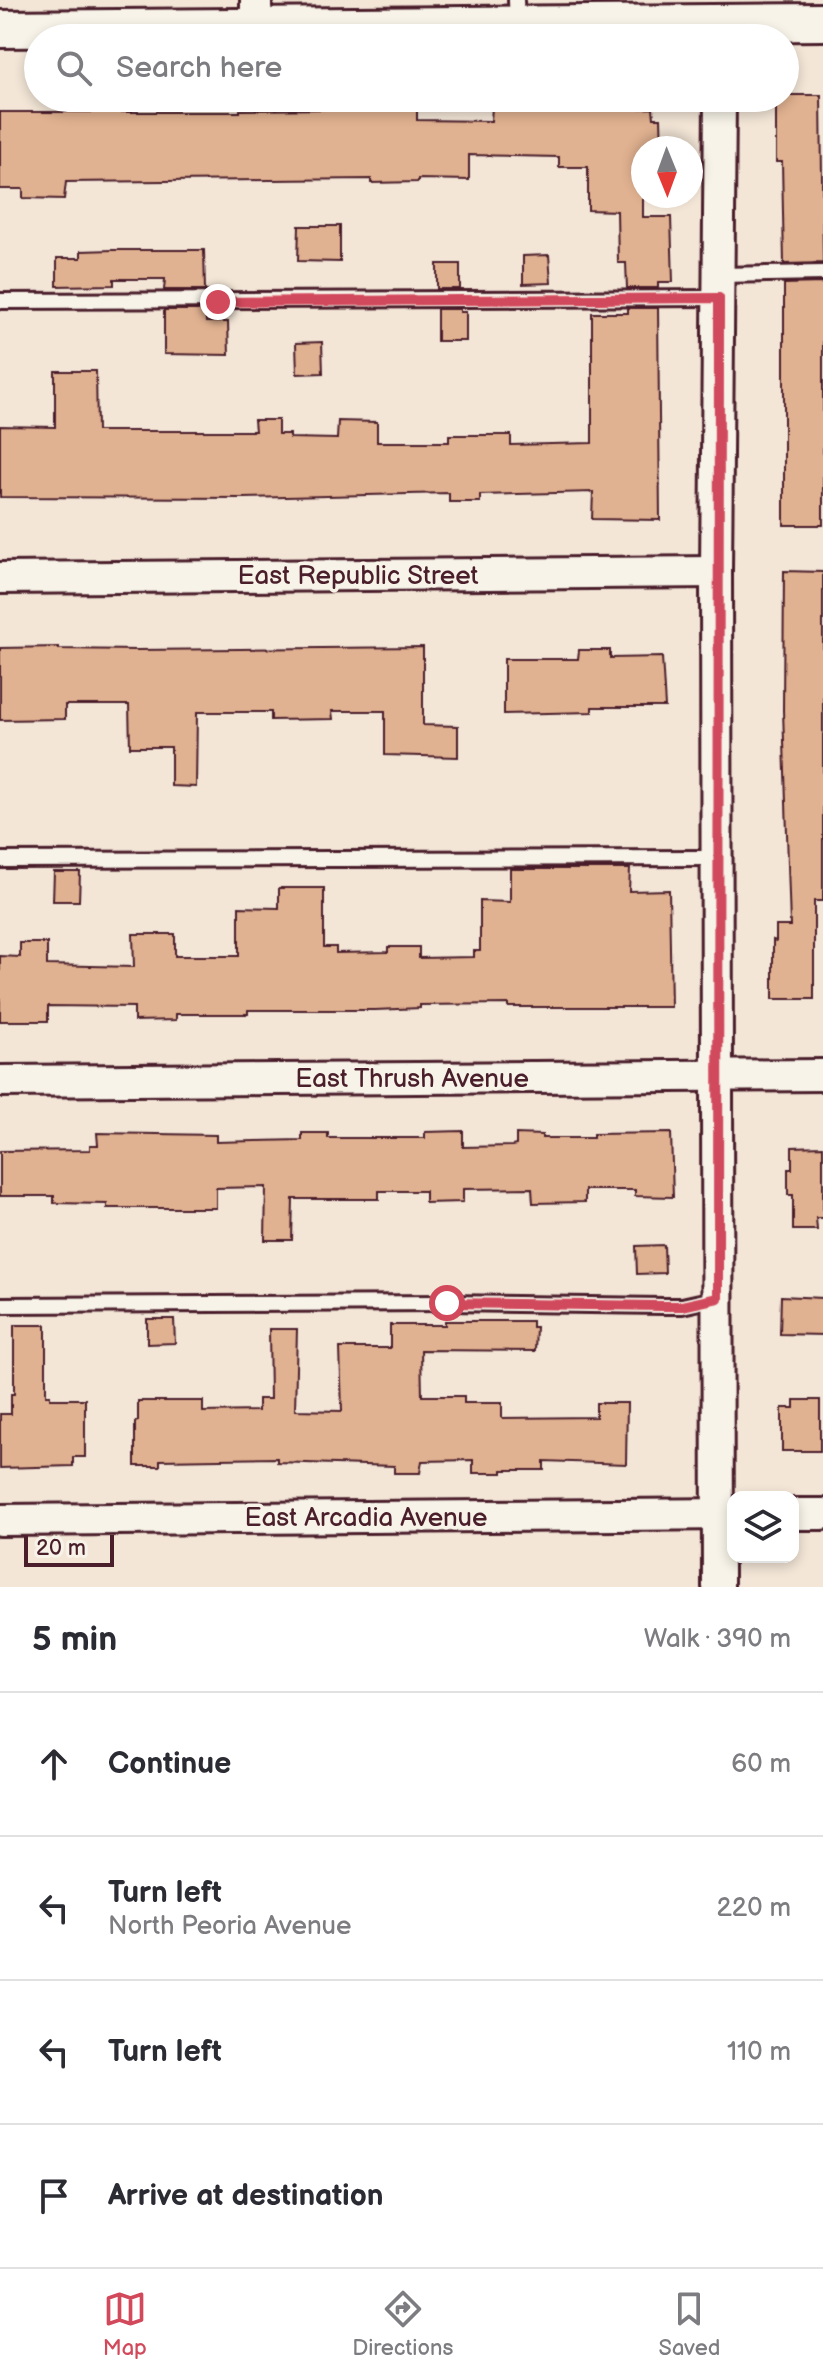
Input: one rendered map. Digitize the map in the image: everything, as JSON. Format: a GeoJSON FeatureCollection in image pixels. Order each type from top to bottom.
{"type":"FeatureCollection","features":[{"type":"Feature","properties":{"kind":"street"},"geometry":{"type":"LineString","coordinates":[[741,24],[774,12],[823,22]]}},
{"type":"Feature","properties":{"kind":"street"},"geometry":{"type":"LineString","coordinates":[[85,24],[256,14],[516,13],[641,24]]}},
{"type":"Feature","properties":{"kind":"street"},"geometry":{"type":"LineString","coordinates":[[0,29],[24,28]]}},
{"type":"Feature","properties":{"kind":"street"},"geometry":{"type":"LineString","coordinates":[[718,1587],[725,1514],[718,1298],[716,572],[720,112]]}},
{"type":"Feature","properties":{"kind":"street","name":"East Republic Street"},"geometry":{"type":"LineString","coordinates":[[0,578],[716,572]]}},
{"type":"Feature","properties":{"kind":"street","name":"East Thrush Avenue"},"geometry":{"type":"LineString","coordinates":[[0,1081],[823,1075]]}},
{"type":"Feature","properties":{"kind":"street","name":"East Arcadia Avenue"},"geometry":{"type":"LineString","coordinates":[[0,1520],[725,1514]]}},
{"type":"Feature","properties":{"kind":"street"},"geometry":{"type":"LineString","coordinates":[[799,1514],[823,1514]]}},
{"type":"Feature","properties":{"kind":"lane"},"geometry":{"type":"LineString","coordinates":[[0,301],[719,286],[823,273]]}},
{"type":"Feature","properties":{"kind":"lane"},"geometry":{"type":"LineString","coordinates":[[0,860],[718,858]]}},
{"type":"Feature","properties":{"kind":"lane"},"geometry":{"type":"LineString","coordinates":[[0,1305],[447,1303],[682,1306],[718,1298]]}},
{"type":"Feature","properties":{"kind":"building"},"geometry":{"type":"Polygon","coordinates":[[[799,95],[821,95],[823,263],[784,264],[782,162],[776,162],[776,112],[799,112],[799,95]]]}},
{"type":"Feature","properties":{"kind":"building"},"geometry":{"type":"Polygon","coordinates":[[[0,112],[417,112],[417,120],[491,121],[492,112],[653,112],[654,118],[661,118],[662,136],[631,136],[631,208],[643,208],[643,217],[671,217],[673,282],[658,282],[658,288],[627,288],[626,263],[618,263],[617,211],[588,210],[588,167],[559,167],[559,157],[469,155],[469,180],[418,179],[418,182],[371,183],[371,179],[66,182],[64,199],[23,198],[23,189],[0,189],[0,112]]]}},
{"type":"Feature","properties":{"kind":"building"},"geometry":{"type":"Polygon","coordinates":[[[299,226],[340,226],[340,262],[298,261],[299,226]]]}},
{"type":"Feature","properties":{"kind":"building"},"geometry":{"type":"Polygon","coordinates":[[[204,250],[205,290],[164,290],[165,279],[114,279],[114,285],[57,286],[57,258],[81,258],[81,251],[204,250]]]}},
{"type":"Feature","properties":{"kind":"building"},"geometry":{"type":"Polygon","coordinates":[[[549,255],[551,283],[523,284],[523,256],[549,255]]]}},
{"type":"Feature","properties":{"kind":"building"},"geometry":{"type":"Polygon","coordinates":[[[437,264],[460,264],[460,289],[437,289],[437,264]]]}},
{"type":"Feature","properties":{"kind":"building"},"geometry":{"type":"Polygon","coordinates":[[[823,283],[823,525],[784,525],[784,284],[823,283]]]}},
{"type":"Feature","properties":{"kind":"building"},"geometry":{"type":"Polygon","coordinates":[[[628,308],[658,308],[660,520],[592,519],[593,492],[480,495],[480,502],[449,502],[449,493],[244,498],[0,497],[0,426],[55,427],[55,371],[96,371],[97,431],[255,431],[254,420],[278,420],[278,434],[290,434],[290,438],[337,439],[338,421],[377,422],[377,442],[449,442],[449,435],[511,435],[511,445],[592,443],[592,313],[628,313],[628,308]]]}},
{"type":"Feature","properties":{"kind":"building"},"geometry":{"type":"Polygon","coordinates":[[[437,309],[466,312],[466,341],[437,341],[437,309]]]}},
{"type":"Feature","properties":{"kind":"building"},"geometry":{"type":"Polygon","coordinates":[[[164,310],[205,310],[206,322],[228,322],[229,355],[164,354],[164,310]]]}},
{"type":"Feature","properties":{"kind":"building"},"geometry":{"type":"Polygon","coordinates":[[[322,342],[323,373],[297,374],[296,343],[322,342]]]}},
{"type":"Feature","properties":{"kind":"building"},"geometry":{"type":"Polygon","coordinates":[[[784,571],[823,572],[823,901],[814,901],[814,999],[773,999],[773,940],[776,941],[776,926],[790,926],[783,710],[784,571]]]}},
{"type":"Feature","properties":{"kind":"building"},"geometry":{"type":"Polygon","coordinates":[[[423,647],[423,725],[458,726],[458,757],[385,755],[385,711],[332,711],[333,719],[271,720],[271,712],[197,712],[196,787],[171,786],[171,747],[130,747],[129,705],[65,705],[65,719],[0,720],[0,648],[137,650],[423,647]]]}},
{"type":"Feature","properties":{"kind":"building"},"geometry":{"type":"Polygon","coordinates":[[[579,650],[610,650],[610,658],[662,657],[665,707],[592,707],[592,712],[504,714],[504,659],[578,659],[579,650]]]}},
{"type":"Feature","properties":{"kind":"building"},"geometry":{"type":"Polygon","coordinates":[[[510,869],[630,869],[629,891],[669,890],[671,1007],[420,1005],[420,1008],[375,1010],[248,1010],[248,1014],[176,1014],[176,1020],[134,1021],[134,1007],[48,1006],[48,1021],[0,1021],[0,956],[20,957],[20,943],[47,943],[47,965],[134,967],[133,934],[175,934],[175,956],[239,956],[239,907],[279,908],[279,888],[324,888],[324,947],[336,947],[336,953],[388,952],[388,947],[419,947],[419,958],[474,957],[474,951],[480,951],[480,901],[510,902],[510,869]]]}},
{"type":"Feature","properties":{"kind":"building"},"geometry":{"type":"Polygon","coordinates":[[[54,872],[80,872],[79,901],[53,901],[54,872]]]}},
{"type":"Feature","properties":{"kind":"building"},"geometry":{"type":"Polygon","coordinates":[[[463,1131],[463,1147],[512,1146],[516,1145],[516,1134],[542,1135],[542,1138],[593,1138],[593,1134],[671,1133],[673,1197],[635,1196],[635,1190],[585,1190],[585,1202],[533,1203],[532,1188],[463,1189],[463,1202],[425,1203],[425,1191],[379,1191],[379,1199],[293,1199],[292,1240],[265,1240],[266,1187],[216,1188],[216,1208],[107,1208],[107,1204],[54,1203],[54,1196],[0,1196],[0,1151],[90,1150],[90,1145],[98,1145],[97,1133],[216,1135],[216,1142],[302,1140],[302,1133],[328,1133],[328,1138],[425,1138],[425,1132],[463,1131]]]}},
{"type":"Feature","properties":{"kind":"building"},"geometry":{"type":"Polygon","coordinates":[[[823,1146],[823,1218],[816,1218],[817,1230],[793,1230],[793,1195],[788,1195],[792,1147],[823,1146]]]}},
{"type":"Feature","properties":{"kind":"building"},"geometry":{"type":"Polygon","coordinates":[[[664,1245],[665,1273],[637,1274],[636,1246],[664,1245]]]}},
{"type":"Feature","properties":{"kind":"building"},"geometry":{"type":"Polygon","coordinates":[[[781,1296],[823,1298],[823,1335],[780,1334],[781,1296]]]}},
{"type":"Feature","properties":{"kind":"building"},"geometry":{"type":"Polygon","coordinates":[[[147,1319],[174,1319],[175,1343],[147,1344],[147,1319]]]}},
{"type":"Feature","properties":{"kind":"building"},"geometry":{"type":"Polygon","coordinates":[[[445,1321],[532,1321],[532,1327],[536,1327],[535,1351],[421,1350],[422,1396],[464,1396],[464,1403],[502,1403],[502,1418],[596,1417],[596,1403],[627,1403],[626,1464],[544,1461],[544,1470],[502,1470],[502,1473],[473,1473],[473,1460],[422,1461],[420,1473],[394,1473],[394,1466],[277,1462],[277,1458],[160,1460],[160,1466],[135,1466],[138,1401],[203,1401],[203,1412],[258,1411],[258,1399],[270,1399],[269,1329],[297,1329],[295,1410],[342,1411],[340,1348],[390,1348],[390,1325],[445,1325],[445,1321]]]}},
{"type":"Feature","properties":{"kind":"building"},"geometry":{"type":"Polygon","coordinates":[[[14,1325],[46,1325],[46,1395],[50,1395],[50,1399],[85,1399],[85,1457],[73,1457],[73,1466],[0,1468],[0,1414],[11,1414],[11,1394],[14,1394],[14,1325]]]}},
{"type":"Feature","properties":{"kind":"building"},"geometry":{"type":"Polygon","coordinates":[[[794,1400],[820,1400],[820,1451],[782,1451],[782,1408],[794,1408],[794,1400]]]}},
{"type":"Feature","properties":{"kind":"route"},"geometry":{"type":"LineString","coordinates":[[218,302],[719,298],[716,572],[718,1298],[682,1306],[447,1303]]}}]}
